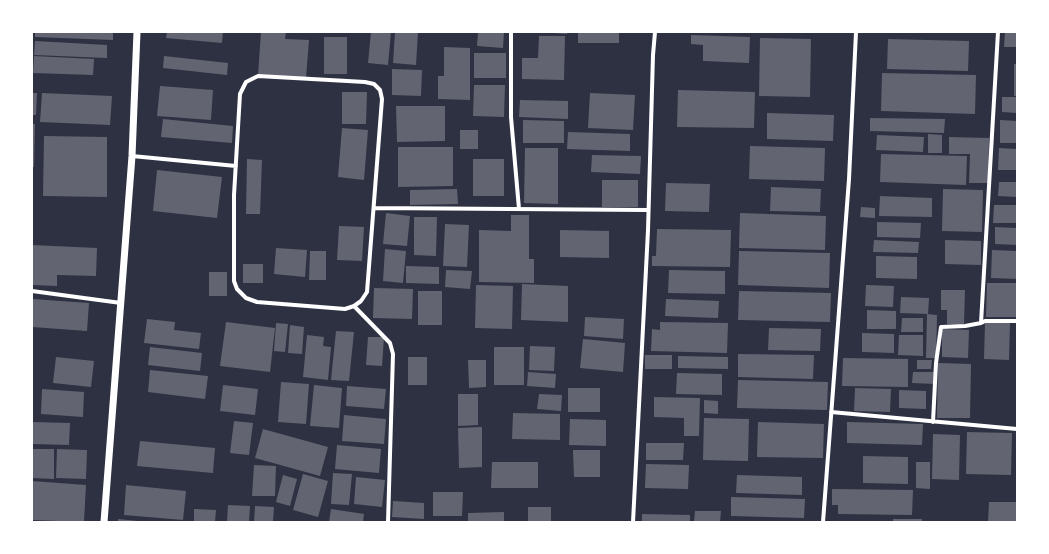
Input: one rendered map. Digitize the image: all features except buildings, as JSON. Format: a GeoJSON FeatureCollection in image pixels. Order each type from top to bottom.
{"type":"FeatureCollection","features":[{"type":"Feature","properties":{"kind":"street"},"geometry":{"type":"LineString","coordinates":[[104,522],[132,156],[136,32]]}},
{"type":"Feature","properties":{"kind":"street"},"geometry":{"type":"LineString","coordinates":[[511,32],[511,117],[519,209]]}},
{"type":"Feature","properties":{"kind":"street"},"geometry":{"type":"LineString","coordinates":[[633,522],[648,230],[647,210],[655,32]]}},
{"type":"Feature","properties":{"kind":"street"},"geometry":{"type":"LineString","coordinates":[[823,522],[849,179],[856,32]]}},
{"type":"Feature","properties":{"kind":"street"},"geometry":{"type":"LineString","coordinates":[[981,323],[998,32]]}},
{"type":"Feature","properties":{"kind":"street"},"geometry":{"type":"LineString","coordinates":[[258,76],[374,84],[380,90],[382,99],[375,208],[367,292],[361,302],[345,309],[257,302],[246,298],[237,289],[234,281],[234,195],[236,166],[240,94],[246,82],[258,76]]}},
{"type":"Feature","properties":{"kind":"street"},"geometry":{"type":"LineString","coordinates":[[132,156],[236,166]]}},
{"type":"Feature","properties":{"kind":"street"},"geometry":{"type":"LineString","coordinates":[[375,208],[647,210]]}},
{"type":"Feature","properties":{"kind":"street"},"geometry":{"type":"LineString","coordinates":[[32,291],[121,303]]}},
{"type":"Feature","properties":{"kind":"street"},"geometry":{"type":"LineString","coordinates":[[354,306],[390,343],[393,354],[388,522]]}},
{"type":"Feature","properties":{"kind":"street"},"geometry":{"type":"LineString","coordinates":[[933,422],[936,363],[941,327],[965,326],[985,321],[1017,320]]}},
{"type":"Feature","properties":{"kind":"street"},"geometry":{"type":"LineString","coordinates":[[831,412],[1017,429]]}}]}
